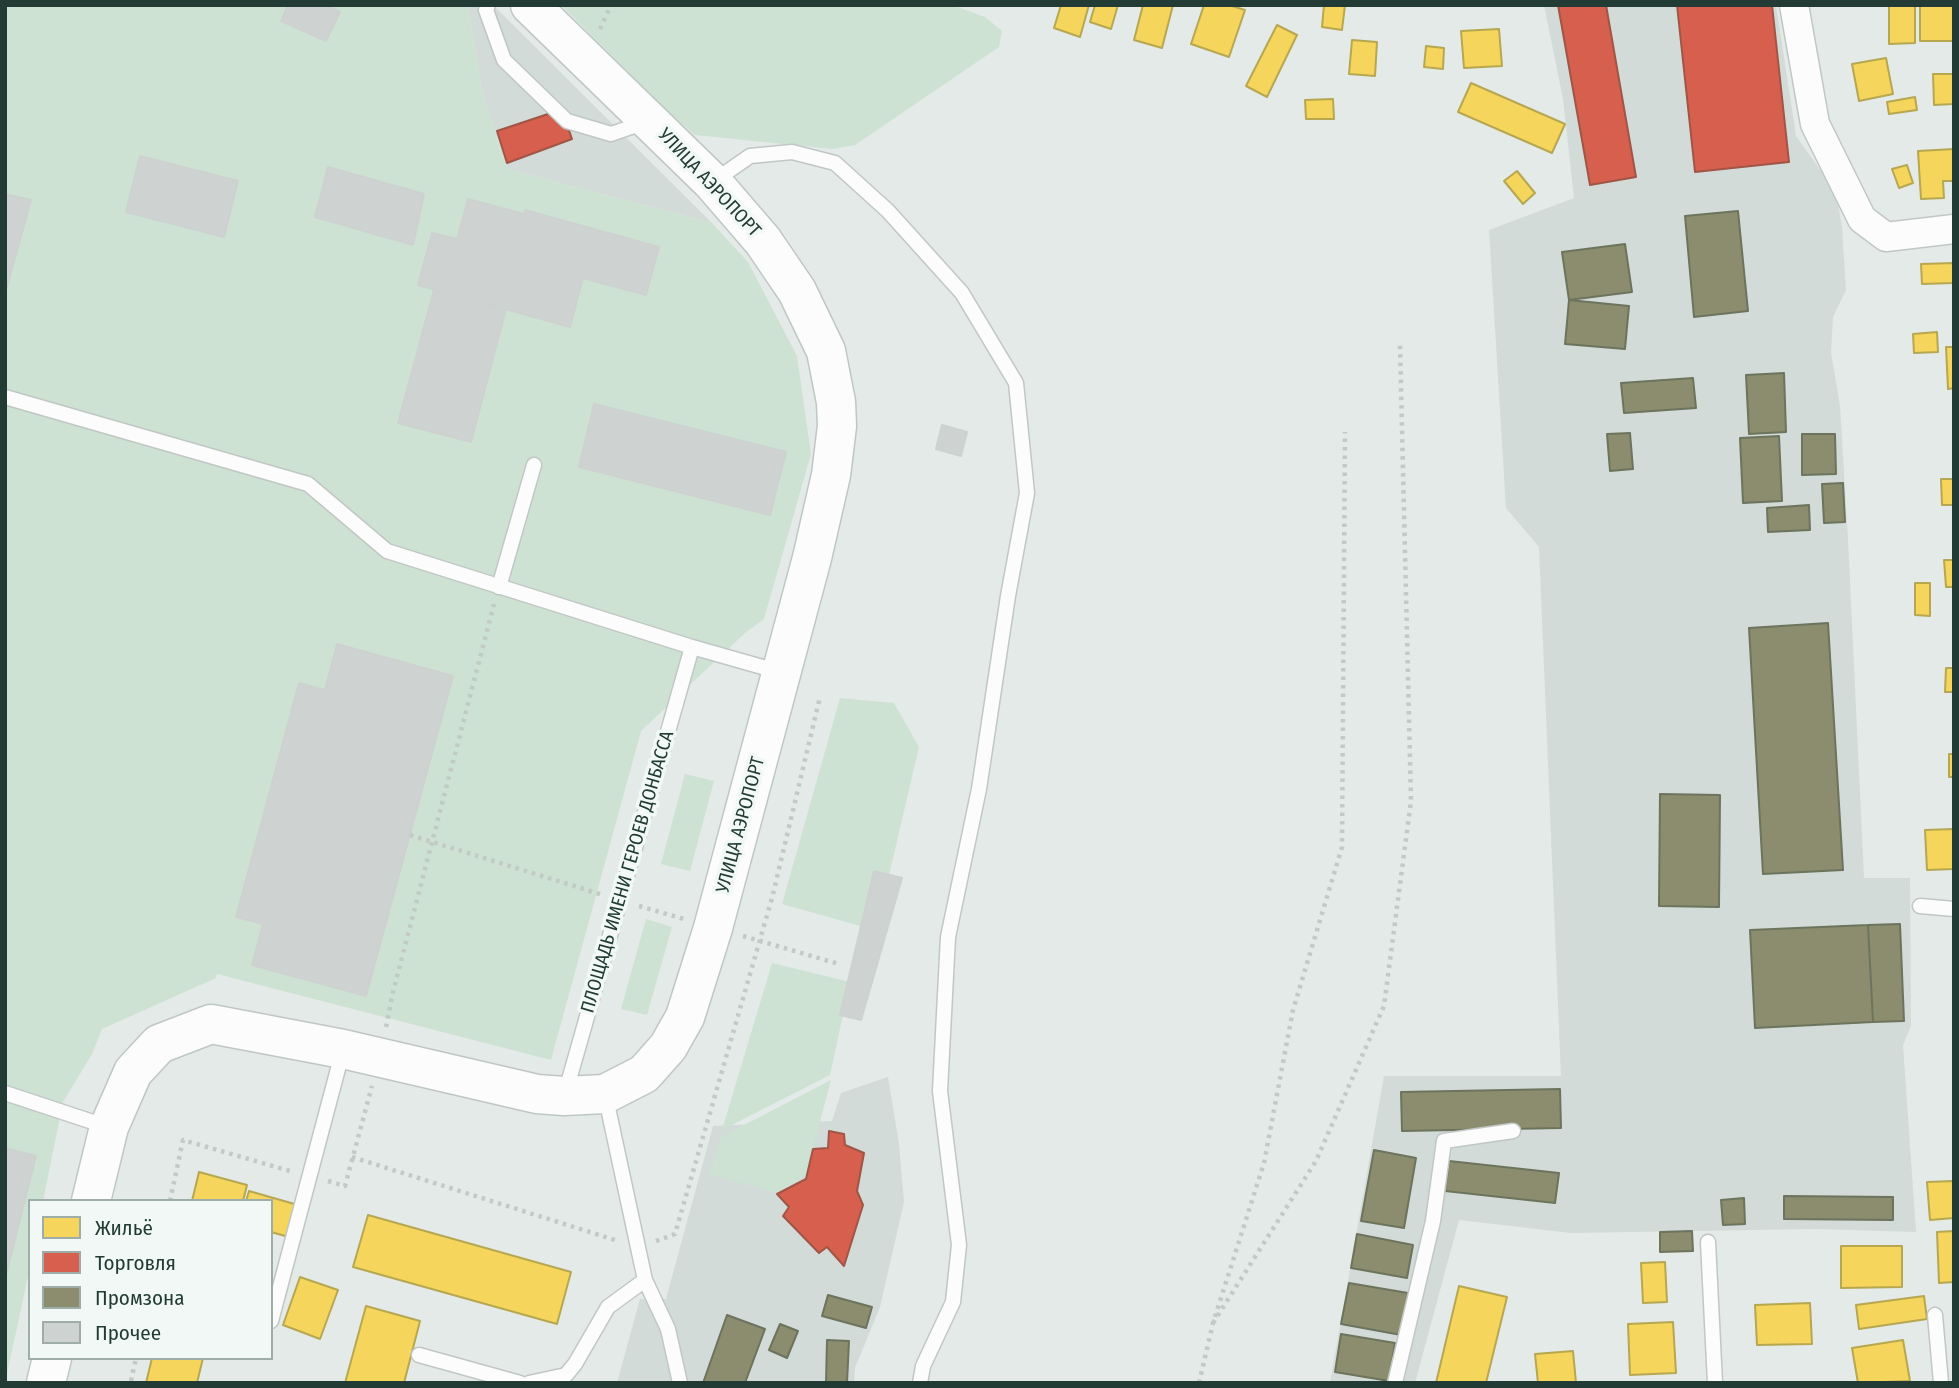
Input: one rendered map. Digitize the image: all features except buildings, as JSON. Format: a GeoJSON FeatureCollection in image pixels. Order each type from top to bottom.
{"type":"FeatureCollection","features":[{"type":"Feature","properties":{"kind":"main road","name":"УЛИЦА АЭРОПОРТ"},"geometry":{"type":"LineString","coordinates":[[91,1199],[109,1127],[133,1072],[159,1044],[211,1024],[343,1049],[537,1094],[564,1096],[605,1094],[644,1074],[668,1047],[685,1017],[713,928],[812,558],[831,475],[835,448],[836,402],[825,351],[797,291],[763,241],[713,183],[530,5]]}},
{"type":"Feature","properties":{"kind":"main road"},"geometry":{"type":"LineString","coordinates":[[46,1383],[52,1360]]}},
{"type":"Feature","properties":{"kind":"street"},"geometry":{"type":"LineString","coordinates":[[1794,5],[1815,124],[1862,219],[1886,237],[1954,229]]}},
{"type":"Feature","properties":{"kind":"lane"},"geometry":{"type":"LineString","coordinates":[[488,5],[486,10],[504,60],[567,121],[611,134],[650,120]]}},
{"type":"Feature","properties":{"kind":"lane"},"geometry":{"type":"LineString","coordinates":[[713,183],[751,156],[792,152],[835,163],[888,211],[962,293],[1016,383],[1027,493],[1008,596],[979,789],[948,937],[940,1091],[959,1245],[953,1302],[923,1366],[920,1383]]}},
{"type":"Feature","properties":{"kind":"lane"},"geometry":{"type":"LineString","coordinates":[[5,397],[308,484],[387,551],[692,648],[782,672]]}},
{"type":"Feature","properties":{"kind":"lane"},"geometry":{"type":"LineString","coordinates":[[499,587],[534,465]]}},
{"type":"Feature","properties":{"kind":"lane","name":"ПЛОЩАДЬ ИМЕНИ ГЕРОЕВ ДОНБАССА"},"geometry":{"type":"LineString","coordinates":[[564,1096],[692,648]]}},
{"type":"Feature","properties":{"kind":"lane"},"geometry":{"type":"LineString","coordinates":[[1920,906],[1954,909]]}},
{"type":"Feature","properties":{"kind":"lane"},"geometry":{"type":"LineString","coordinates":[[273,1313],[343,1049]]}},
{"type":"Feature","properties":{"kind":"lane"},"geometry":{"type":"LineString","coordinates":[[5,1093],[109,1127]]}},
{"type":"Feature","properties":{"kind":"lane"},"geometry":{"type":"LineString","coordinates":[[605,1094],[645,1280],[668,1329],[679,1377],[665,1383]]}},
{"type":"Feature","properties":{"kind":"lane"},"geometry":{"type":"LineString","coordinates":[[1395,1383],[1433,1221],[1444,1141],[1513,1131]]}},
{"type":"Feature","properties":{"kind":"lane"},"geometry":{"type":"LineString","coordinates":[[1708,1242],[1715,1383]]}},
{"type":"Feature","properties":{"kind":"lane"},"geometry":{"type":"LineString","coordinates":[[529,1383],[565,1379],[608,1307],[645,1280]]}},
{"type":"Feature","properties":{"kind":"lane"},"geometry":{"type":"LineString","coordinates":[[1935,1315],[1941,1383]]}},
{"type":"Feature","properties":{"kind":"lane"},"geometry":{"type":"LineString","coordinates":[[419,1355],[520,1383]]}},
{"type":"Feature","properties":{"kind":"path"},"geometry":{"type":"LineString","coordinates":[[600,30],[611,5]]}},
{"type":"Feature","properties":{"kind":"path"},"geometry":{"type":"LineString","coordinates":[[1213,1323],[1316,1161],[1384,1006],[1411,801],[1400,345]]}},
{"type":"Feature","properties":{"kind":"path"},"geometry":{"type":"LineString","coordinates":[[1199,1383],[1213,1323],[1264,1163],[1293,1010],[1342,847],[1345,432]]}},
{"type":"Feature","properties":{"kind":"path"},"geometry":{"type":"LineString","coordinates":[[170,1199],[183,1140],[345,1186],[380,1059],[393,992],[499,587]]}},
{"type":"Feature","properties":{"kind":"path"},"geometry":{"type":"LineString","coordinates":[[352,1157],[638,1248],[674,1234],[772,898],[820,697]]}},
{"type":"Feature","properties":{"kind":"path"},"geometry":{"type":"LineString","coordinates":[[131,1381],[136,1360]]}},
{"type":"Feature","properties":{"kind":"shaded area"},"geometry":{"type":"Polygon","coordinates":[[[468,5],[493,5],[712,223],[507,169],[482,91],[468,5]]]}},
{"type":"Feature","properties":{"kind":"shaded area"},"geometry":{"type":"Polygon","coordinates":[[[1544,5],[1776,5],[1796,136],[1836,192],[1842,227],[1846,290],[1833,317],[1831,352],[1840,406],[1864,878],[1910,878],[1911,1026],[1903,1045],[1916,1232],[1816,1229],[1571,1233],[1459,1220],[1415,1383],[1330,1383],[1384,1076],[1561,1076],[1539,547],[1506,508],[1489,230],[1574,198],[1563,99],[1544,5]]]}},
{"type":"Feature","properties":{"kind":"shaded area"},"geometry":{"type":"Polygon","coordinates":[[[888,1077],[899,1144],[904,1202],[880,1307],[855,1368],[854,1383],[617,1383],[640,1299],[666,1299],[713,1126],[832,1121],[841,1093],[888,1077]]]}},
{"type":"Feature","properties":{"kind":"green space"},"geometry":{"type":"Polygon","coordinates":[[[5,5],[468,5],[482,91],[507,169],[712,223],[748,262],[797,356],[811,454],[764,619],[745,633],[641,731],[551,1060],[217,974],[216,978],[102,1029],[92,1054],[63,1102],[43,1199],[28,1199],[28,1276],[5,1383],[5,5]]]}},
{"type":"Feature","properties":{"kind":"green space"},"geometry":{"type":"Polygon","coordinates":[[[561,5],[952,5],[985,17],[1002,31],[999,47],[855,145],[832,149],[695,135],[664,108],[561,5]]]}},
{"type":"Feature","properties":{"kind":"green space"},"geometry":{"type":"Polygon","coordinates":[[[840,698],[894,703],[919,747],[889,875],[864,927],[782,904],[840,698]]]}},
{"type":"Feature","properties":{"kind":"green space"},"geometry":{"type":"Polygon","coordinates":[[[685,774],[714,781],[690,871],[661,864],[685,774]]]}},
{"type":"Feature","properties":{"kind":"green space"},"geometry":{"type":"Polygon","coordinates":[[[646,919],[672,927],[647,1015],[621,1009],[646,919]]]}},
{"type":"Feature","properties":{"kind":"green space"},"geometry":{"type":"Polygon","coordinates":[[[772,963],[850,982],[830,1075],[722,1130],[772,963]]]}},
{"type":"Feature","properties":{"kind":"green space"},"geometry":{"type":"Polygon","coordinates":[[[831,1080],[806,1175],[779,1193],[709,1175],[721,1137],[831,1080]]]}}]}
